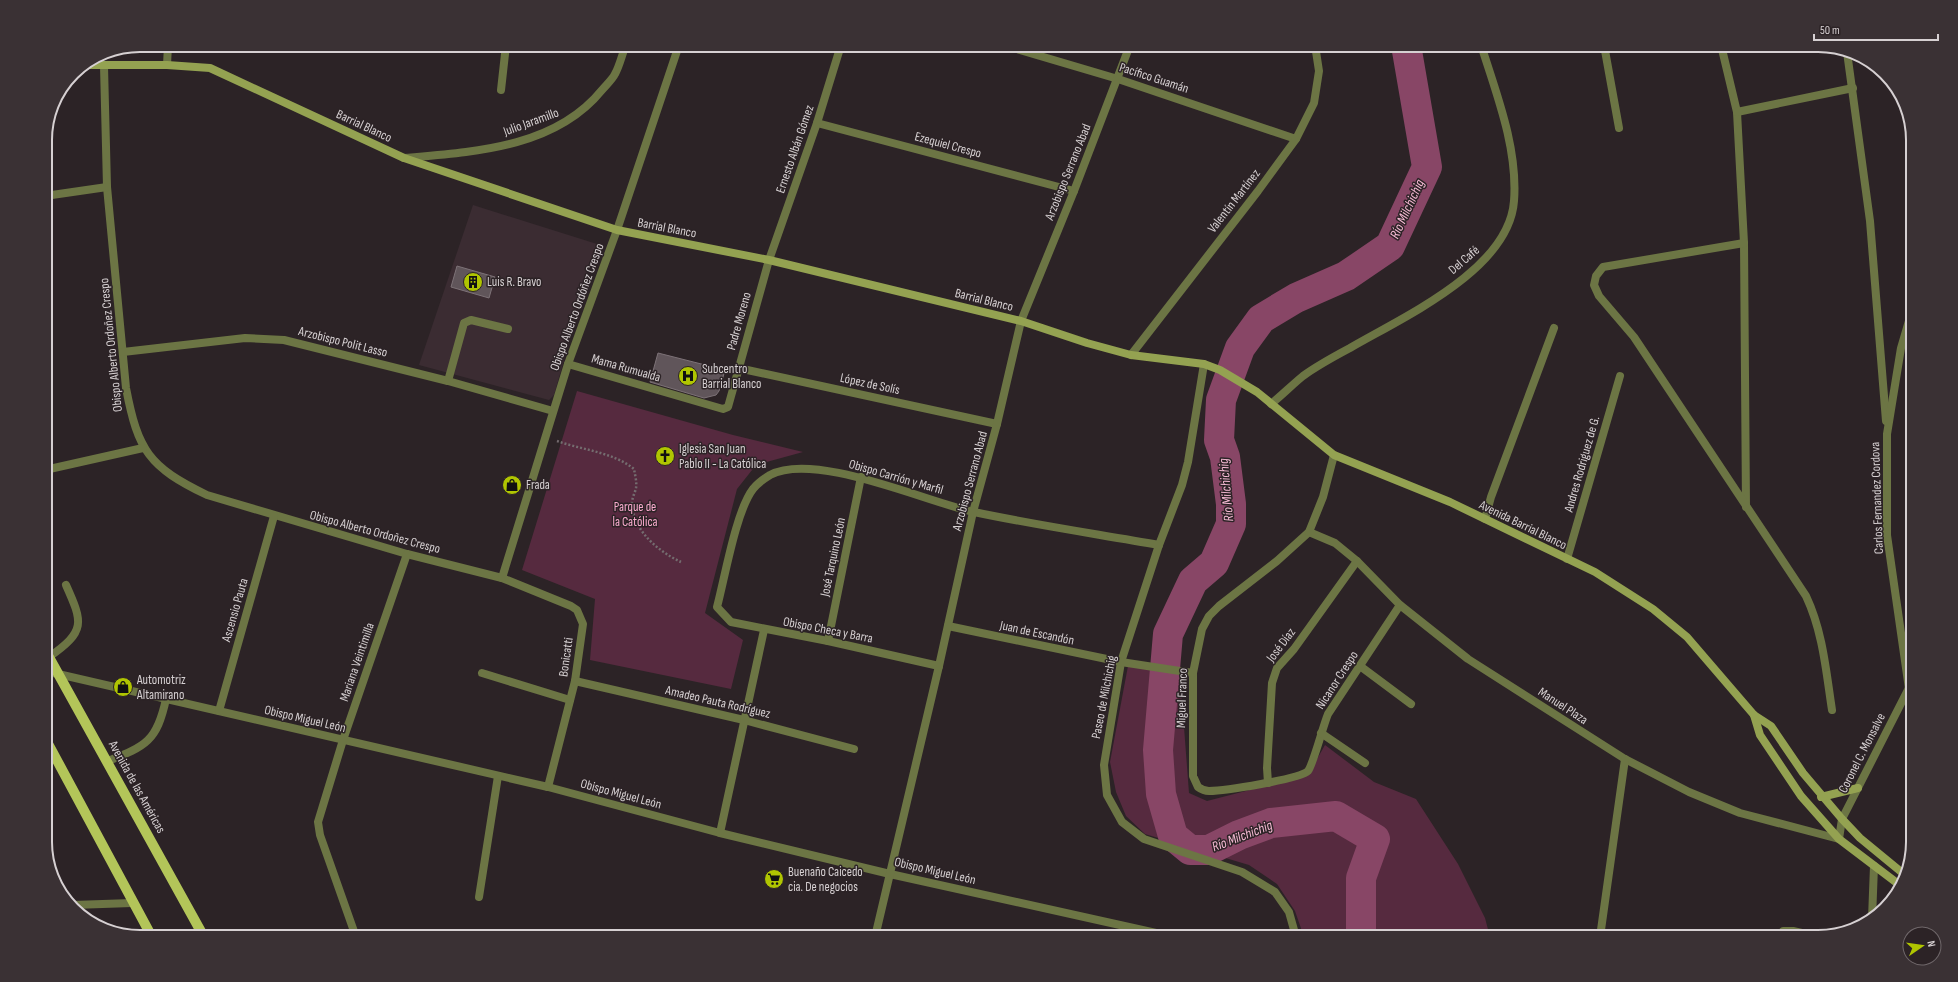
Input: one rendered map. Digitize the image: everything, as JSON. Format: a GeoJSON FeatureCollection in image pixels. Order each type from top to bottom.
{"type":"FeatureCollection","features":[{"type":"Feature","properties":{"kind":"main road","name":"Avenida de las Américas"},"geometry":{"type":"LineString","coordinates":[[52,661],[200,930]]}},
{"type":"Feature","properties":{"kind":"main road"},"geometry":{"type":"LineString","coordinates":[[52,751],[132,903],[148,930]]}},
{"type":"Feature","properties":{"kind":"street"},"geometry":{"type":"LineString","coordinates":[[167,65],[168,52]]}},
{"type":"Feature","properties":{"kind":"street"},"geometry":{"type":"LineString","coordinates":[[501,90],[505,52]]}},
{"type":"Feature","properties":{"kind":"street","name":"Julio Jaramillo"},"geometry":{"type":"LineString","coordinates":[[404,158],[458,154],[496,148],[536,136],[564,124],[591,104],[615,74],[623,52]]}},
{"type":"Feature","properties":{"kind":"street","name":"Obispo Alberto Ordóñez Crespo"},"geometry":{"type":"LineString","coordinates":[[502,578],[568,364],[618,230],[677,52]]}},
{"type":"Feature","properties":{"kind":"street","name":"Ernesto Albán Gómez"},"geometry":{"type":"LineString","coordinates":[[769,260],[817,123],[839,52]]}},
{"type":"Feature","properties":{"kind":"street","name":"Pacífico Guamán"},"geometry":{"type":"LineString","coordinates":[[1027,52],[1118,78],[1296,139]]}},
{"type":"Feature","properties":{"kind":"street","name":"Arzobispo Serrano Abad"},"geometry":{"type":"LineString","coordinates":[[877,930],[939,666],[973,512],[997,424],[1020,321],[1074,191],[1127,52]]}},
{"type":"Feature","properties":{"kind":"street","name":"Valentín Martínez"},"geometry":{"type":"LineString","coordinates":[[1130,355],[1258,191],[1296,139],[1314,103],[1319,71],[1316,52]]}},
{"type":"Feature","properties":{"kind":"street","name":"Del Café"},"geometry":{"type":"LineString","coordinates":[[1271,404],[1304,376],[1411,314],[1454,285],[1485,260],[1506,231],[1514,203],[1514,172],[1500,107],[1483,52]]}},
{"type":"Feature","properties":{"kind":"street"},"geometry":{"type":"LineString","coordinates":[[1605,52],[1619,128]]}},
{"type":"Feature","properties":{"kind":"street"},"geometry":{"type":"LineString","coordinates":[[1723,52],[1738,112],[1744,243],[1746,508]]}},
{"type":"Feature","properties":{"kind":"street"},"geometry":{"type":"LineString","coordinates":[[1848,58],[1870,221],[1887,434]]}},
{"type":"Feature","properties":{"kind":"street","name":"Barrial Blanco"},"geometry":{"type":"LineString","coordinates":[[94,65],[167,65],[210,68],[404,158],[618,230],[769,260],[1020,321],[1087,343],[1130,355],[1204,364],[1220,370],[1257,392]]}},
{"type":"Feature","properties":{"kind":"street","name":"Obispo Alberto Ordoñez Crespo"},"geometry":{"type":"LineString","coordinates":[[104,66],[107,187],[126,388],[132,420],[143,448],[157,465],[178,481],[207,496],[407,554],[502,578]]}},
{"type":"Feature","properties":{"kind":"street"},"geometry":{"type":"LineString","coordinates":[[1738,112],[1853,88]]}},
{"type":"Feature","properties":{"kind":"street","name":"Ezequiel Crespo"},"geometry":{"type":"LineString","coordinates":[[817,123],[1074,191]]}},
{"type":"Feature","properties":{"kind":"street"},"geometry":{"type":"LineString","coordinates":[[52,195],[107,187]]}},
{"type":"Feature","properties":{"kind":"street"},"geometry":{"type":"LineString","coordinates":[[1744,243],[1603,267],[1596,276],[1594,285],[1599,296],[1634,337],[1746,508],[1806,596],[1815,616],[1823,649],[1832,710]]}},
{"type":"Feature","properties":{"kind":"street","name":"Padre Moreno"},"geometry":{"type":"LineString","coordinates":[[723,409],[728,407],[730,402],[738,368],[769,260]]}},
{"type":"Feature","properties":{"kind":"street"},"geometry":{"type":"LineString","coordinates":[[448,381],[464,323],[471,320],[508,329]]}},
{"type":"Feature","properties":{"kind":"street"},"geometry":{"type":"LineString","coordinates":[[1485,519],[1491,497],[1554,328]]}},
{"type":"Feature","properties":{"kind":"street","name":"Carlos Fernandez Cordova"},"geometry":{"type":"LineString","coordinates":[[1906,331],[1901,348],[1887,434],[1887,535],[1906,668]]}},
{"type":"Feature","properties":{"kind":"street","name":"Arzobispo Polit Lasso"},"geometry":{"type":"LineString","coordinates":[[123,352],[245,338],[284,340],[448,381],[553,411]]}},
{"type":"Feature","properties":{"kind":"street","name":"Mama Rumualda"},"geometry":{"type":"LineString","coordinates":[[568,364],[723,409]]}},
{"type":"Feature","properties":{"kind":"street","name":"Paseo de Milchichig"},"geometry":{"type":"LineString","coordinates":[[1204,364],[1188,462],[1182,485],[1159,545],[1121,662],[1104,764],[1107,795],[1122,822],[1144,839],[1242,872],[1275,892],[1289,912],[1294,930]]}},
{"type":"Feature","properties":{"kind":"street","name":"López de Solís"},"geometry":{"type":"LineString","coordinates":[[738,368],[997,424]]}},
{"type":"Feature","properties":{"kind":"street","name":"Andres Rodriguez de G."},"geometry":{"type":"LineString","coordinates":[[1566,559],[1620,376]]}},
{"type":"Feature","properties":{"kind":"street","name":"Avenida Barrial Blanco"},"geometry":{"type":"LineString","coordinates":[[1257,392],[1334,455],[1450,502],[1594,572],[1653,608],[1687,637],[1754,714],[1771,726],[1821,797],[1860,838],[1901,871]]}},
{"type":"Feature","properties":{"kind":"street"},"geometry":{"type":"LineString","coordinates":[[52,468],[143,448]]}},
{"type":"Feature","properties":{"kind":"street","name":"Miguel Franco"},"geometry":{"type":"LineString","coordinates":[[1306,773],[1268,782],[1208,791],[1198,787],[1193,776],[1193,673],[1202,629],[1209,616],[1309,532],[1323,497],[1334,455]]}},
{"type":"Feature","properties":{"kind":"street","name":"Obispo Carrión y Marfil"},"geometry":{"type":"LineString","coordinates":[[717,607],[742,509],[754,488],[770,475],[787,470],[813,470],[861,478],[973,512],[1159,545]]}},
{"type":"Feature","properties":{"kind":"street","name":"José Tarquino León"},"geometry":{"type":"LineString","coordinates":[[828,641],[861,478]]}},
{"type":"Feature","properties":{"kind":"street","name":"Ascensio Pauta"},"geometry":{"type":"LineString","coordinates":[[219,711],[274,516]]}},
{"type":"Feature","properties":{"kind":"street","name":"Manuel Plaza"},"geometry":{"type":"LineString","coordinates":[[1309,532],[1335,543],[1357,561],[1400,605],[1468,659],[1625,760],[1689,792],[1740,814],[1839,839]]}},
{"type":"Feature","properties":{"kind":"street","name":"Mariana Veintimilla"},"geometry":{"type":"LineString","coordinates":[[354,930],[318,828],[318,822],[343,740],[407,554]]}},
{"type":"Feature","properties":{"kind":"street","name":"José Díaz"},"geometry":{"type":"LineString","coordinates":[[1268,782],[1267,768],[1272,683],[1277,668],[1294,649],[1357,561]]}},
{"type":"Feature","properties":{"kind":"street","name":"Bonicatti"},"geometry":{"type":"LineString","coordinates":[[502,578],[571,606],[577,610],[583,624],[575,681],[548,786]]}},
{"type":"Feature","properties":{"kind":"street"},"geometry":{"type":"LineString","coordinates":[[52,651],[65,646],[74,635],[80,622],[78,611],[66,585]]}},
{"type":"Feature","properties":{"kind":"street","name":"Nicanor Crespo"},"geometry":{"type":"LineString","coordinates":[[1306,773],[1311,767],[1328,714],[1400,605]]}},
{"type":"Feature","properties":{"kind":"street","name":"Obispo Checa y Barra"},"geometry":{"type":"LineString","coordinates":[[717,607],[731,622],[764,630],[828,641],[939,666]]}},
{"type":"Feature","properties":{"kind":"street","name":"Juan de Escandón"},"geometry":{"type":"LineString","coordinates":[[948,626],[1121,662],[1193,673]]}},
{"type":"Feature","properties":{"kind":"street"},"geometry":{"type":"LineString","coordinates":[[720,833],[764,630]]}},
{"type":"Feature","properties":{"kind":"street"},"geometry":{"type":"LineString","coordinates":[[1360,666],[1411,704]]}},
{"type":"Feature","properties":{"kind":"street"},"geometry":{"type":"LineString","coordinates":[[482,672],[570,700]]}},
{"type":"Feature","properties":{"kind":"street","name":"Obispo Miguel León"},"geometry":{"type":"LineString","coordinates":[[52,673],[498,776],[548,786],[720,833],[890,874],[1142,930]]}},
{"type":"Feature","properties":{"kind":"street","name":"Amadeo Pauta Rodríguez"},"geometry":{"type":"LineString","coordinates":[[575,681],[744,720],[854,749]]}},
{"type":"Feature","properties":{"kind":"street","name":"Coronel C. Monsalve"},"geometry":{"type":"LineString","coordinates":[[1839,839],[1842,819],[1906,695]]}},
{"type":"Feature","properties":{"kind":"street"},"geometry":{"type":"LineString","coordinates":[[108,762],[148,741],[161,720],[166,699]]}},
{"type":"Feature","properties":{"kind":"street","name":"Avenida Barrial Blanco"},"geometry":{"type":"LineString","coordinates":[[1754,714],[1760,735],[1801,796],[1839,839],[1896,882]]}},
{"type":"Feature","properties":{"kind":"street"},"geometry":{"type":"LineString","coordinates":[[1321,733],[1365,763]]}},
{"type":"Feature","properties":{"kind":"street"},"geometry":{"type":"LineString","coordinates":[[1601,930],[1625,760]]}},
{"type":"Feature","properties":{"kind":"street"},"geometry":{"type":"LineString","coordinates":[[479,897],[498,776]]}},
{"type":"Feature","properties":{"kind":"street"},"geometry":{"type":"LineString","coordinates":[[1821,797],[1858,788]]}},
{"type":"Feature","properties":{"kind":"street"},"geometry":{"type":"LineString","coordinates":[[1872,911],[1874,866]]}},
{"type":"Feature","properties":{"kind":"street"},"geometry":{"type":"LineString","coordinates":[[79,905],[132,903]]}},
{"type":"Feature","properties":{"kind":"path"},"geometry":{"type":"LineString","coordinates":[[545,437],[613,458],[626,463],[634,469],[636,486],[632,502],[634,515],[648,540],[667,555],[681,562]]}},
{"type":"Feature","properties":{"kind":"shaded area"},"geometry":{"type":"Polygon","coordinates":[[[473,205],[597,244],[554,395],[549,400],[419,365],[473,205]]]}},
{"type":"Feature","properties":{"kind":"green space","name":"Parque de la Católica"},"geometry":{"type":"Polygon","coordinates":[[[577,391],[733,435],[803,452],[756,465],[737,489],[705,613],[743,640],[731,689],[590,660],[595,599],[522,570],[577,391]]]}},
{"type":"Feature","properties":{"kind":"green space"},"geometry":{"type":"Polygon","coordinates":[[[1128,666],[1180,674],[1189,793],[1207,801],[1308,775],[1325,745],[1374,782],[1416,799],[1458,864],[1485,918],[1488,930],[1302,930],[1295,911],[1277,884],[1249,865],[1145,834],[1126,816],[1116,792],[1110,762],[1128,666]]]}},
{"type":"Feature","properties":{"kind":"building","name":"Luis R. Bravo"},"geometry":{"type":"Polygon","coordinates":[[[457,266],[495,277],[489,298],[451,287],[457,266]]]}},
{"type":"Feature","properties":{"kind":"building","name":"Subcentro Barrial Blanco"},"geometry":{"type":"Polygon","coordinates":[[[658,353],[725,370],[719,391],[716,395],[704,398],[650,382],[658,353]]]}},
{"type":"Feature","properties":{"kind":"waterway","name":"Río Milchichig"},"geometry":{"type":"LineString","coordinates":[[1361,930],[1361,878],[1375,839],[1336,816],[1271,823],[1239,835],[1209,850],[1190,850],[1173,836],[1161,794],[1158,750],[1168,634],[1193,581],[1214,563],[1231,524],[1231,504],[1225,457],[1219,440],[1221,400],[1240,348],[1261,319],[1296,298],[1346,276],[1390,246],[1427,167],[1407,52]]}},
{"type":"Feature","properties":{"kind":"place","name":"Luis R. Bravo"},"geometry":{"type":"Point","coordinates":[473,282]}},
{"type":"Feature","properties":{"kind":"place","name":"Subcentro Barrial Blanco"},"geometry":{"type":"Point","coordinates":[688,376]}},
{"type":"Feature","properties":{"kind":"place","name":"Iglesia San Juan Pablo II - La Católica"},"geometry":{"type":"Point","coordinates":[665,456]}},
{"type":"Feature","properties":{"kind":"place","name":"Frada"},"geometry":{"type":"Point","coordinates":[512,485]}},
{"type":"Feature","properties":{"kind":"place","name":"Automotriz Altamirano"},"geometry":{"type":"Point","coordinates":[123,687]}},
{"type":"Feature","properties":{"kind":"place","name":"Buenaño Caicedo cia. De negocios"},"geometry":{"type":"Point","coordinates":[774,879]}}]}
